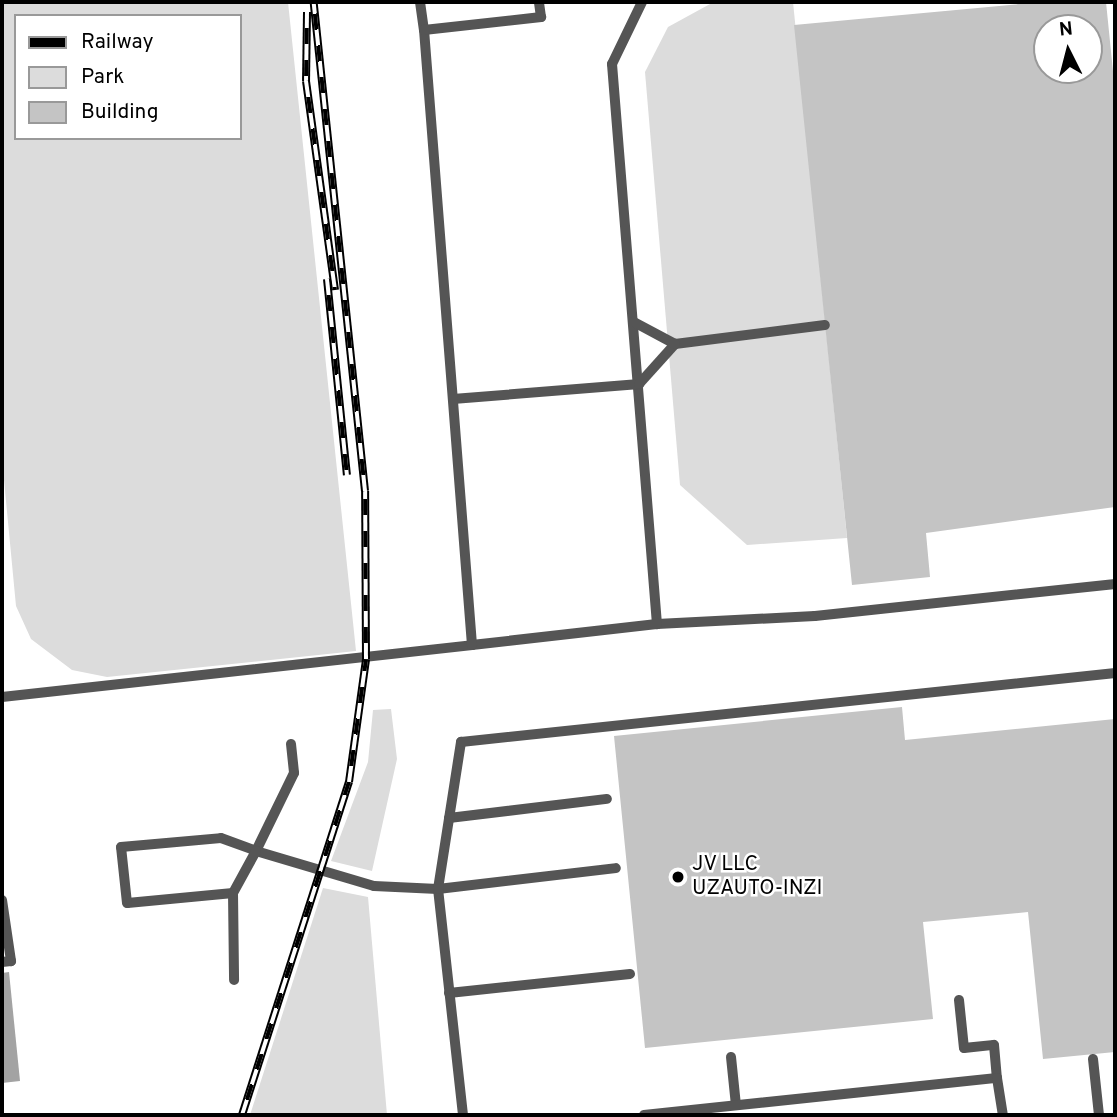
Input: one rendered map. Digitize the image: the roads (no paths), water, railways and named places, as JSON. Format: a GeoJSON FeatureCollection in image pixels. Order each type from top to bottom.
{"type":"FeatureCollection","features":[{"type":"Feature","properties":{"kind":"lane"},"geometry":{"type":"LineString","coordinates":[[420,2],[472,645]]}},
{"type":"Feature","properties":{"kind":"lane"},"geometry":{"type":"LineString","coordinates":[[424,30],[541,18],[540,2]]}},
{"type":"Feature","properties":{"kind":"lane"},"geometry":{"type":"LineString","coordinates":[[642,2],[612,64],[657,624]]}},
{"type":"Feature","properties":{"kind":"lane"},"geometry":{"type":"LineString","coordinates":[[634,322],[675,344],[825,325]]}},
{"type":"Feature","properties":{"kind":"lane"},"geometry":{"type":"LineString","coordinates":[[453,399],[639,384],[675,344]]}},
{"type":"Feature","properties":{"kind":"lane"},"geometry":{"type":"LineString","coordinates":[[2,696],[657,624],[815,616],[1115,584]]}},
{"type":"Feature","properties":{"kind":"lane"},"geometry":{"type":"LineString","coordinates":[[463,1115],[438,889],[461,742],[1115,673]]}},
{"type":"Feature","properties":{"kind":"lane"},"geometry":{"type":"LineString","coordinates":[[234,980],[233,892],[294,773],[291,744]]}},
{"type":"Feature","properties":{"kind":"lane"},"geometry":{"type":"LineString","coordinates":[[449,818],[607,799]]}},
{"type":"Feature","properties":{"kind":"lane"},"geometry":{"type":"LineString","coordinates":[[233,892],[127,903],[121,846],[221,838],[374,886],[438,889],[616,869]]}},
{"type":"Feature","properties":{"kind":"lane"},"geometry":{"type":"LineString","coordinates":[[2,900],[11,961],[2,962]]}},
{"type":"Feature","properties":{"kind":"lane"},"geometry":{"type":"LineString","coordinates":[[449,993],[630,974]]}},
{"type":"Feature","properties":{"kind":"lane"},"geometry":{"type":"LineString","coordinates":[[959,1000],[964,1048],[994,1045],[1003,1115]]}},
{"type":"Feature","properties":{"kind":"lane"},"geometry":{"type":"LineString","coordinates":[[731,1057],[736,1105]]}},
{"type":"Feature","properties":{"kind":"lane"},"geometry":{"type":"LineString","coordinates":[[1093,1059],[1099,1115]]}},
{"type":"Feature","properties":{"kind":"lane"},"geometry":{"type":"LineString","coordinates":[[644,1115],[997,1078]]}},
{"type":"Feature","properties":{"kind":"railway"},"geometry":{"type":"LineString","coordinates":[[242,1115],[349,782],[366,659],[365,491],[314,2]]}},
{"type":"Feature","properties":{"kind":"railway"},"geometry":{"type":"LineString","coordinates":[[307,12],[306,81],[335,290]]}},
{"type":"Feature","properties":{"kind":"railway"},"geometry":{"type":"LineString","coordinates":[[327,279],[347,475]]}},
{"type":"Feature","properties":{"kind":"place","name":"JV LLC UZAUTO-INZI"},"geometry":{"type":"Point","coordinates":[678,877]}}]}
